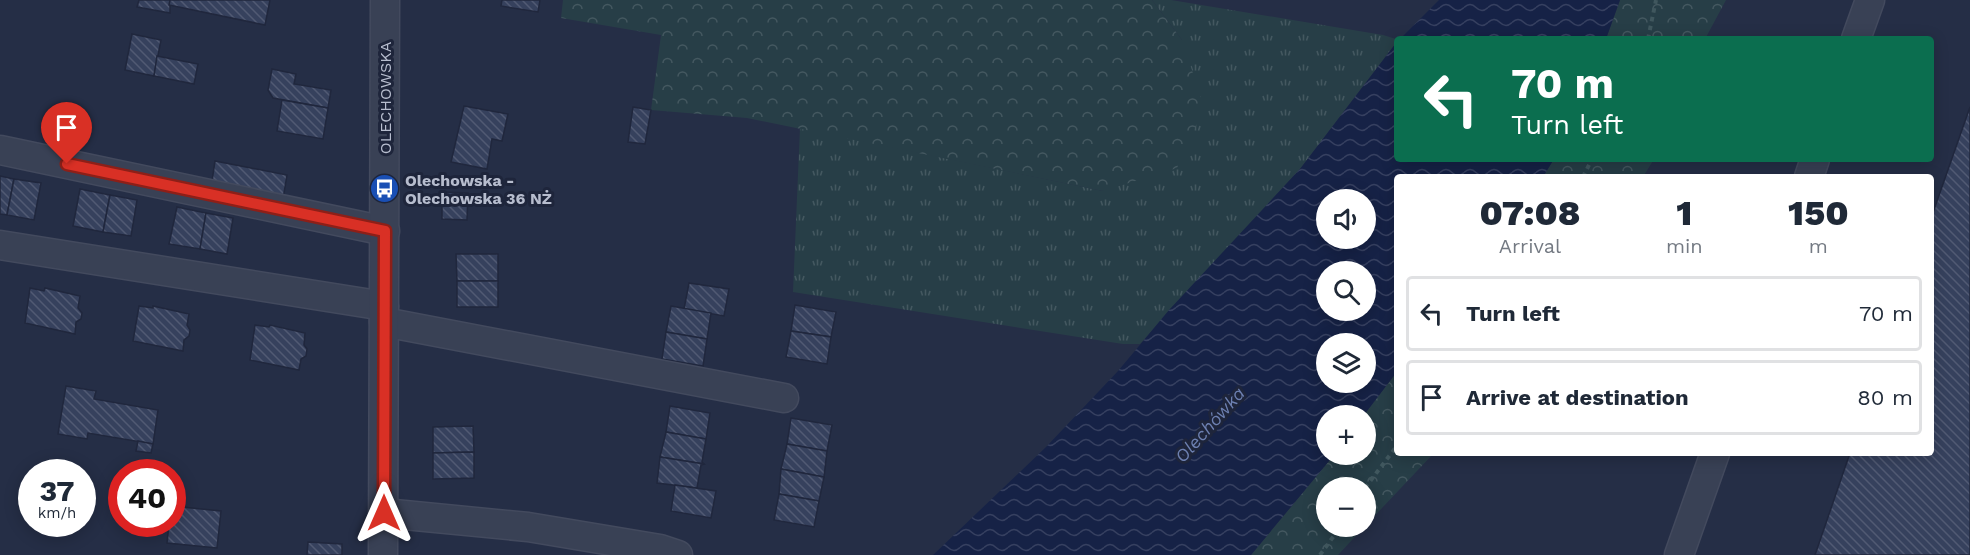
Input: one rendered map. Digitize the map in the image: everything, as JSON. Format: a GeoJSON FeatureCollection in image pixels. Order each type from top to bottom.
{"type":"FeatureCollection","features":[{"type":"Feature","properties":{"kind":"street","name":"OLECHOWSKA"},"geometry":{"type":"LineString","coordinates":[[383,555],[385,0]]}},
{"type":"Feature","properties":{"kind":"street"},"geometry":{"type":"LineString","coordinates":[[1857,36],[1870,0]]}},
{"type":"Feature","properties":{"kind":"street"},"geometry":{"type":"LineString","coordinates":[[0,150],[385,231]]}},
{"type":"Feature","properties":{"kind":"street"},"geometry":{"type":"LineString","coordinates":[[0,245],[384,314],[784,398]]}},
{"type":"Feature","properties":{"kind":"street"},"geometry":{"type":"LineString","coordinates":[[1679,555],[1714,456]]}},
{"type":"Feature","properties":{"kind":"street"},"geometry":{"type":"LineString","coordinates":[[384,513],[528,527],[660,549],[678,555]]}},
{"type":"Feature","properties":{"kind":"path"},"geometry":{"type":"LineString","coordinates":[[1649,36],[1656,0]]}},
{"type":"Feature","properties":{"kind":"path"},"geometry":{"type":"LineString","coordinates":[[1373,477],[1394,450]]}},
{"type":"Feature","properties":{"kind":"path"},"geometry":{"type":"LineString","coordinates":[[1320,555],[1333,537]]}},
{"type":"Feature","properties":{"kind":"green space"},"geometry":{"type":"Polygon","coordinates":[[[563,0],[1152,0],[1182,40],[1204,107],[1177,168],[1103,191],[747,118],[651,110],[661,35],[561,18],[563,0]]]}},
{"type":"Feature","properties":{"kind":"green space"},"geometry":{"type":"Polygon","coordinates":[[[1152,0],[1171,0],[1383,35],[1394,38],[1394,46],[1300,169],[1140,344],[1123,344],[793,292],[800,128],[1103,191],[1182,40],[1152,0]]]}},
{"type":"Feature","properties":{"kind":"green space"},"geometry":{"type":"Polygon","coordinates":[[[1620,0],[1726,0],[1707,36],[1607,36],[1620,0]]]}},
{"type":"Feature","properties":{"kind":"green space"},"geometry":{"type":"Polygon","coordinates":[[[1552,162],[1652,162],[1645,174],[1545,174],[1552,162]]]}},
{"type":"Feature","properties":{"kind":"green space"},"geometry":{"type":"Polygon","coordinates":[[[1394,376],[1394,456],[1431,456],[1376,515],[1376,477],[1316,477],[1316,537],[1355,537],[1338,555],[1251,555],[1326,465],[1376,465],[1376,405],[1372,405],[1394,376]]]}},
{"type":"Feature","properties":{"kind":"water"},"geometry":{"type":"Polygon","coordinates":[[[1439,0],[1620,0],[1607,36],[1403,36],[1439,0]]]}},
{"type":"Feature","properties":{"kind":"water","name":"Olechówka"},"geometry":{"type":"Polygon","coordinates":[[[1394,46],[1394,162],[1552,162],[1545,174],[1394,174],[1394,376],[1372,405],[1316,405],[1316,465],[1326,465],[1251,555],[933,555],[1046,447],[1118,371],[1169,310],[1300,169],[1394,46]]]}},
{"type":"Feature","properties":{"kind":"building"},"geometry":{"type":"Polygon","coordinates":[[[139,0],[170,0],[170,13],[137,7],[139,0]]]}},
{"type":"Feature","properties":{"kind":"building"},"geometry":{"type":"Polygon","coordinates":[[[170,0],[270,0],[265,25],[169,5],[170,0]]]}},
{"type":"Feature","properties":{"kind":"building"},"geometry":{"type":"Polygon","coordinates":[[[502,0],[540,0],[538,12],[501,6],[502,0]]]}},
{"type":"Feature","properties":{"kind":"building"},"geometry":{"type":"Polygon","coordinates":[[[132,34],[161,40],[154,76],[125,70],[132,34]]]}},
{"type":"Feature","properties":{"kind":"building"},"geometry":{"type":"Polygon","coordinates":[[[157,56],[198,64],[194,84],[154,76],[157,56]]]}},
{"type":"Feature","properties":{"kind":"building"},"geometry":{"type":"Polygon","coordinates":[[[272,69],[296,74],[294,84],[331,90],[328,108],[273,98],[268,90],[272,69]]]}},
{"type":"Feature","properties":{"kind":"building"},"geometry":{"type":"Polygon","coordinates":[[[282,100],[328,108],[323,139],[277,131],[282,100]]]}},
{"type":"Feature","properties":{"kind":"building"},"geometry":{"type":"Polygon","coordinates":[[[464,106],[508,114],[502,141],[492,139],[487,169],[451,162],[464,106]]]}},
{"type":"Feature","properties":{"kind":"building"},"geometry":{"type":"Polygon","coordinates":[[[633,107],[651,110],[645,144],[628,142],[633,107]]]}},
{"type":"Feature","properties":{"kind":"building"},"geometry":{"type":"Polygon","coordinates":[[[1970,107],[1970,555],[1815,555],[1849,456],[1934,456],[1934,210],[1970,107]]]}},
{"type":"Feature","properties":{"kind":"building"},"geometry":{"type":"Polygon","coordinates":[[[215,161],[287,175],[283,199],[211,188],[215,161]]]}},
{"type":"Feature","properties":{"kind":"building"},"geometry":{"type":"Polygon","coordinates":[[[0,176],[14,179],[7,215],[0,214],[0,176]]]}},
{"type":"Feature","properties":{"kind":"building"},"geometry":{"type":"Polygon","coordinates":[[[14,179],[41,183],[34,220],[7,215],[14,179]]]}},
{"type":"Feature","properties":{"kind":"building"},"geometry":{"type":"Polygon","coordinates":[[[80,189],[110,195],[103,232],[73,226],[80,189]]]}},
{"type":"Feature","properties":{"kind":"building"},"geometry":{"type":"Polygon","coordinates":[[[442,192],[468,193],[467,220],[442,219],[442,192]]]}},
{"type":"Feature","properties":{"kind":"building"},"geometry":{"type":"Polygon","coordinates":[[[110,195],[137,200],[131,236],[103,232],[110,195]]]}},
{"type":"Feature","properties":{"kind":"building"},"geometry":{"type":"Polygon","coordinates":[[[177,207],[206,213],[200,249],[169,244],[177,207]]]}},
{"type":"Feature","properties":{"kind":"building"},"geometry":{"type":"Polygon","coordinates":[[[206,213],[233,218],[227,254],[200,249],[206,213]]]}},
{"type":"Feature","properties":{"kind":"building"},"geometry":{"type":"Polygon","coordinates":[[[456,254],[498,254],[498,281],[457,281],[456,254]]]}},
{"type":"Feature","properties":{"kind":"building"},"geometry":{"type":"Polygon","coordinates":[[[457,281],[498,281],[498,307],[457,307],[457,281]]]}},
{"type":"Feature","properties":{"kind":"building"},"geometry":{"type":"Polygon","coordinates":[[[689,283],[729,289],[724,316],[684,309],[689,283]]]}},
{"type":"Feature","properties":{"kind":"building"},"geometry":{"type":"Polygon","coordinates":[[[30,288],[44,291],[45,288],[80,296],[78,308],[82,313],[81,319],[76,322],[75,334],[25,323],[30,288]]]}},
{"type":"Feature","properties":{"kind":"building"},"geometry":{"type":"Polygon","coordinates":[[[795,305],[836,312],[831,337],[791,331],[795,305]]]}},
{"type":"Feature","properties":{"kind":"building"},"geometry":{"type":"Polygon","coordinates":[[[139,306],[153,308],[153,306],[189,314],[187,325],[190,330],[189,336],[184,340],[183,351],[133,341],[139,306]]]}},
{"type":"Feature","properties":{"kind":"building"},"geometry":{"type":"Polygon","coordinates":[[[671,306],[711,313],[707,339],[666,332],[671,306]]]}},
{"type":"Feature","properties":{"kind":"building"},"geometry":{"type":"Polygon","coordinates":[[[255,325],[269,327],[270,325],[305,333],[306,356],[301,359],[299,370],[250,360],[255,325]]]}},
{"type":"Feature","properties":{"kind":"building"},"geometry":{"type":"Polygon","coordinates":[[[791,331],[831,337],[827,364],[786,357],[791,331]]]}},
{"type":"Feature","properties":{"kind":"building"},"geometry":{"type":"Polygon","coordinates":[[[666,332],[707,339],[703,366],[662,359],[666,332]]]}},
{"type":"Feature","properties":{"kind":"building"},"geometry":{"type":"Polygon","coordinates":[[[66,386],[96,391],[94,399],[158,410],[153,444],[88,433],[87,439],[58,434],[66,386]]]}},
{"type":"Feature","properties":{"kind":"building"},"geometry":{"type":"Polygon","coordinates":[[[670,406],[710,413],[706,439],[666,432],[670,406]]]}},
{"type":"Feature","properties":{"kind":"building"},"geometry":{"type":"Polygon","coordinates":[[[791,418],[832,425],[827,451],[787,444],[791,418]]]}},
{"type":"Feature","properties":{"kind":"building"},"geometry":{"type":"Polygon","coordinates":[[[473,426],[474,452],[433,453],[433,427],[473,426]]]}},
{"type":"Feature","properties":{"kind":"building"},"geometry":{"type":"Polygon","coordinates":[[[666,432],[706,439],[702,462],[704,464],[660,457],[666,432]]]}},
{"type":"Feature","properties":{"kind":"building"},"geometry":{"type":"Polygon","coordinates":[[[138,441],[153,444],[151,453],[136,451],[138,441]]]}},
{"type":"Feature","properties":{"kind":"building"},"geometry":{"type":"Polygon","coordinates":[[[787,444],[827,451],[824,477],[781,469],[787,444]]]}},
{"type":"Feature","properties":{"kind":"building"},"geometry":{"type":"Polygon","coordinates":[[[474,452],[474,478],[433,479],[433,453],[474,452]]]}},
{"type":"Feature","properties":{"kind":"building"},"geometry":{"type":"Polygon","coordinates":[[[660,457],[704,464],[701,465],[697,488],[657,483],[660,457]]]}},
{"type":"Feature","properties":{"kind":"building"},"geometry":{"type":"Polygon","coordinates":[[[781,469],[824,477],[819,501],[779,494],[781,469]]]}},
{"type":"Feature","properties":{"kind":"building"},"geometry":{"type":"Polygon","coordinates":[[[675,485],[716,491],[711,518],[671,511],[675,485]]]}},
{"type":"Feature","properties":{"kind":"building"},"geometry":{"type":"Polygon","coordinates":[[[779,494],[819,501],[814,527],[774,520],[779,494]]]}},
{"type":"Feature","properties":{"kind":"building"},"geometry":{"type":"Polygon","coordinates":[[[186,507],[221,511],[217,548],[167,543],[168,537],[186,537],[186,507]]]}},
{"type":"Feature","properties":{"kind":"building"},"geometry":{"type":"Polygon","coordinates":[[[308,542],[342,544],[342,555],[307,555],[308,542]]]}},
{"type":"Feature","properties":{"kind":"place","name":"Olechowska - Olechowska 36 NŻ"},"geometry":{"type":"Point","coordinates":[384,189]}},
{"type":"Feature","properties":{"kind":"route"},"geometry":{"type":"LineString","coordinates":[[67,164],[385,231],[384,513]]}}]}
